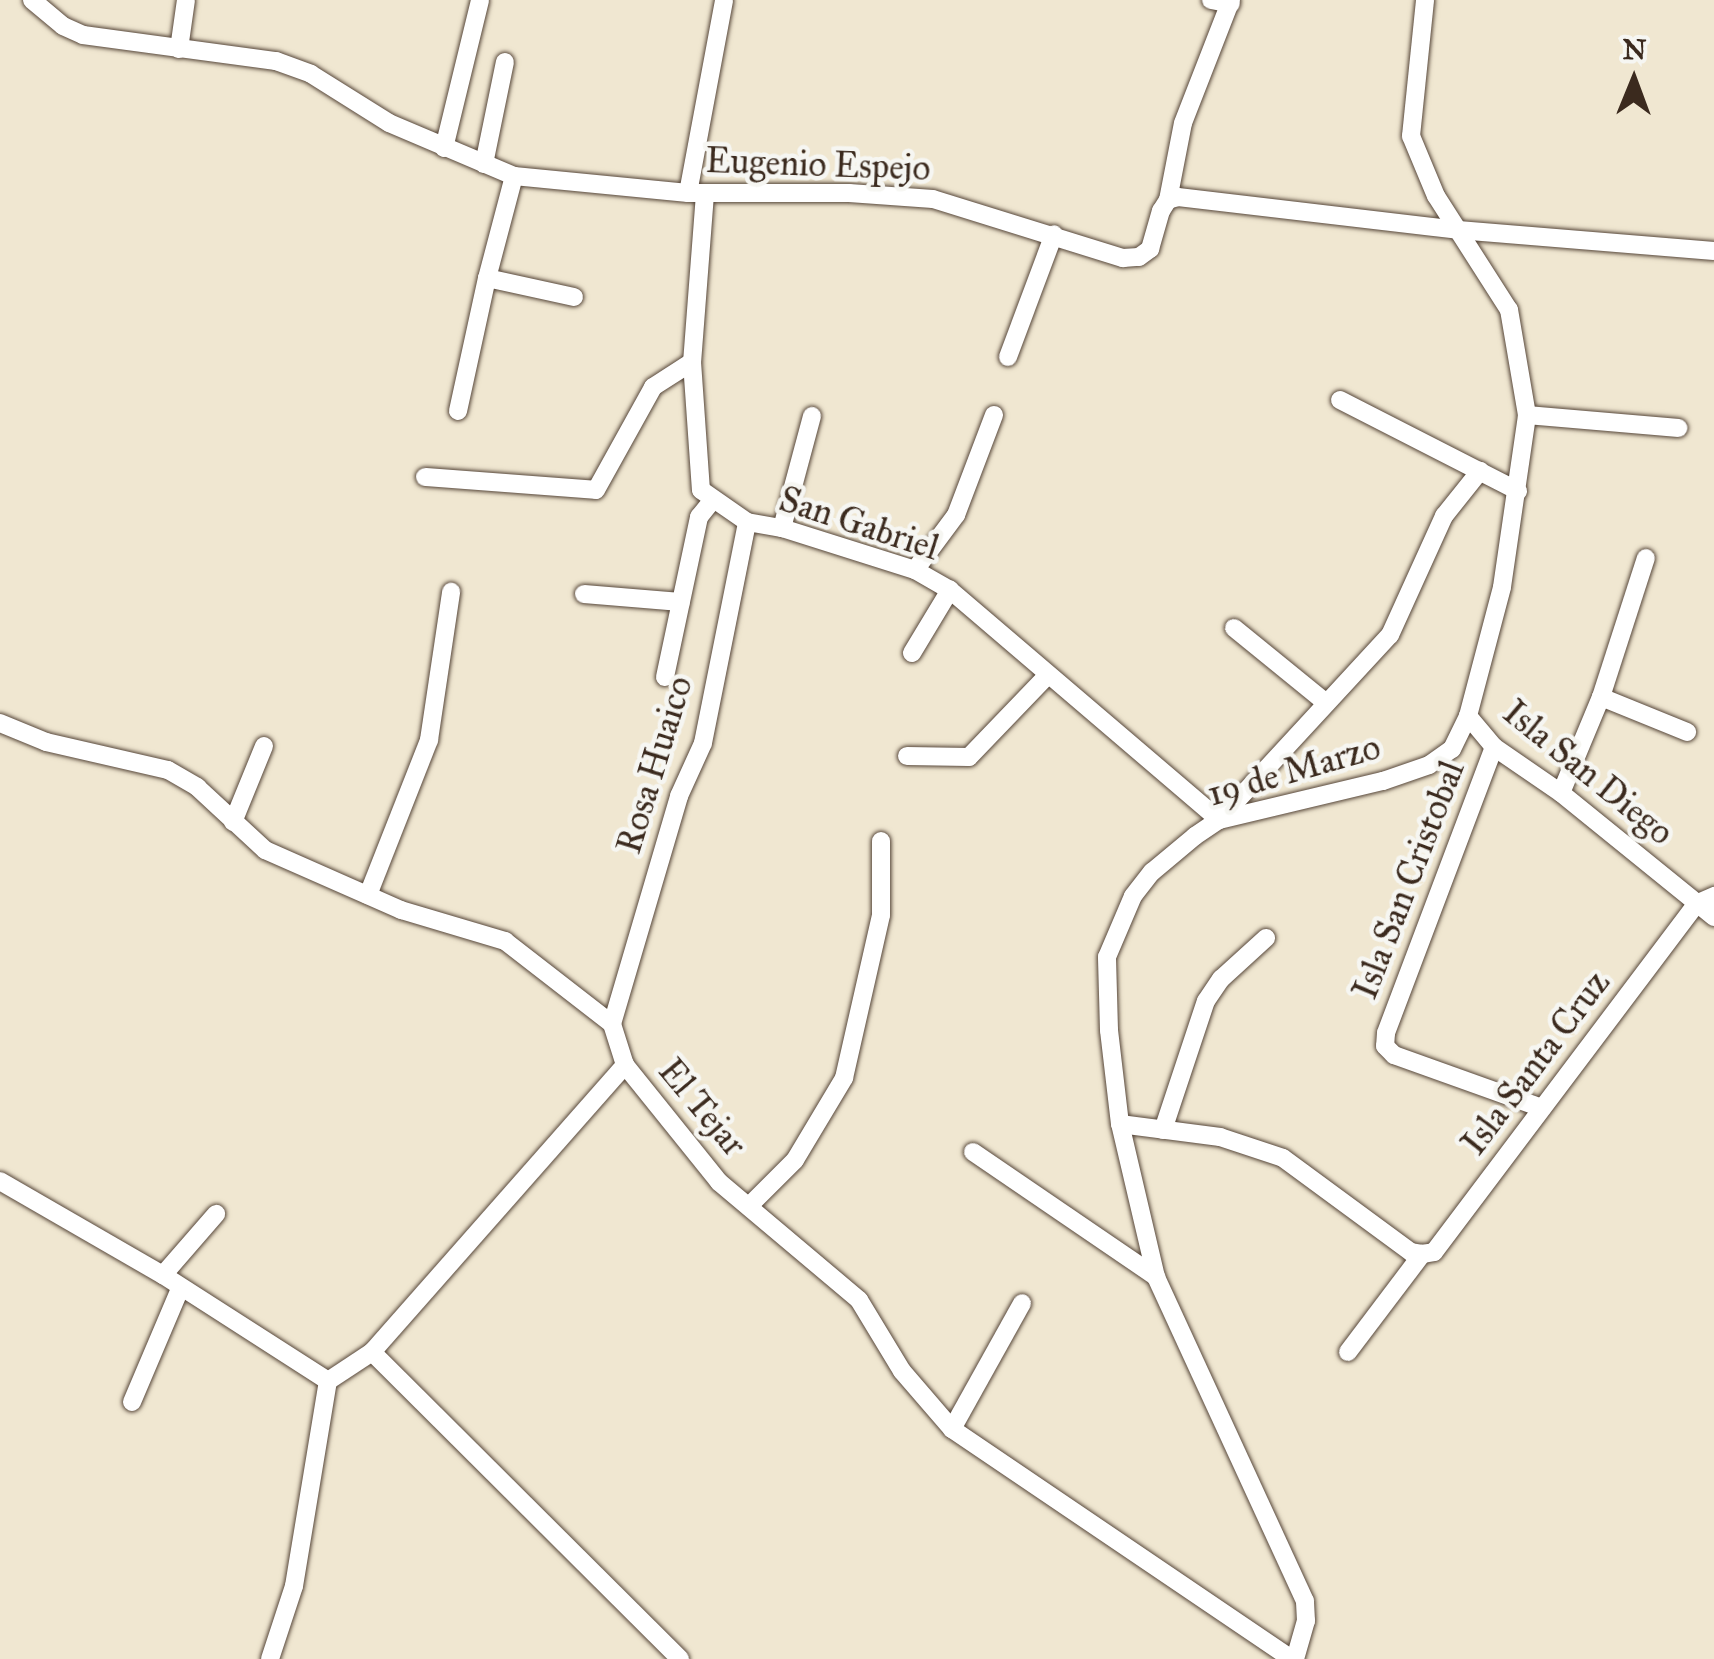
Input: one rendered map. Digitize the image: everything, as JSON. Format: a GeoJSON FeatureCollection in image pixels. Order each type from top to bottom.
{"type":"FeatureCollection","features":[{"type":"Feature","properties":{"kind":"street"},"geometry":{"type":"LineString","coordinates":[[179,49],[186,0]]}},
{"type":"Feature","properties":{"kind":"street"},"geometry":{"type":"LineString","coordinates":[[444,148],[480,0]]}},
{"type":"Feature","properties":{"kind":"street"},"geometry":{"type":"LineString","coordinates":[[665,677],[699,517],[712,501],[698,479],[692,362],[697,193],[724,0]]}},
{"type":"Feature","properties":{"kind":"street"},"geometry":{"type":"LineString","coordinates":[[1211,0],[1231,2],[1183,123],[1168,200],[1194,198],[1458,230],[1714,250]]}},
{"type":"Feature","properties":{"kind":"street","name":"19 de Marzo"},"geometry":{"type":"LineString","coordinates":[[1294,1659],[1306,1621],[1305,1600],[1156,1277],[1139,1127],[1106,993],[1107,957],[1116,929],[1152,872],[1219,820],[1383,781],[1429,765],[1452,749],[1470,718],[1502,587],[1527,415],[1509,310],[1424,173],[1411,136],[1425,0]]}},
{"type":"Feature","properties":{"kind":"street","name":"Eugenio Espejo"},"geometry":{"type":"LineString","coordinates":[[37,1],[62,26],[83,35],[276,61],[311,74],[390,123],[514,176],[697,193],[849,193],[933,199],[1124,258],[1139,256],[1150,248],[1168,200]]}},
{"type":"Feature","properties":{"kind":"street"},"geometry":{"type":"LineString","coordinates":[[484,164],[505,62]]}},
{"type":"Feature","properties":{"kind":"street"},"geometry":{"type":"LineString","coordinates":[[458,411],[514,176]]}},
{"type":"Feature","properties":{"kind":"street"},"geometry":{"type":"LineString","coordinates":[[1008,358],[1054,234]]}},
{"type":"Feature","properties":{"kind":"street"},"geometry":{"type":"LineString","coordinates":[[487,278],[574,297]]}},
{"type":"Feature","properties":{"kind":"street"},"geometry":{"type":"LineString","coordinates":[[425,476],[596,490],[653,387],[692,362]]}},
{"type":"Feature","properties":{"kind":"street"},"geometry":{"type":"LineString","coordinates":[[1340,400],[1518,491]]}},
{"type":"Feature","properties":{"kind":"street"},"geometry":{"type":"LineString","coordinates":[[915,570],[956,514],[994,415]]}},
{"type":"Feature","properties":{"kind":"street"},"geometry":{"type":"LineString","coordinates":[[1527,415],[1678,428]]}},
{"type":"Feature","properties":{"kind":"street"},"geometry":{"type":"LineString","coordinates":[[782,528],[812,416]]}},
{"type":"Feature","properties":{"kind":"street"},"geometry":{"type":"LineString","coordinates":[[1219,820],[1390,635],[1444,516],[1480,471]]}},
{"type":"Feature","properties":{"kind":"street","name":"San Gabriel"},"geometry":{"type":"LineString","coordinates":[[712,501],[748,522],[782,528],[915,570],[950,590],[1219,820]]}},
{"type":"Feature","properties":{"kind":"street","name":"Rosa Huaico"},"geometry":{"type":"LineString","coordinates":[[612,1024],[679,796],[703,743],[748,522]]}},
{"type":"Feature","properties":{"kind":"street"},"geometry":{"type":"LineString","coordinates":[[1561,793],[1601,697],[1646,558]]}},
{"type":"Feature","properties":{"kind":"street"},"geometry":{"type":"LineString","coordinates":[[912,653],[950,590]]}},
{"type":"Feature","properties":{"kind":"street"},"geometry":{"type":"LineString","coordinates":[[368,895],[429,740],[451,592]]}},
{"type":"Feature","properties":{"kind":"street"},"geometry":{"type":"LineString","coordinates":[[584,594],[681,602]]}},
{"type":"Feature","properties":{"kind":"street"},"geometry":{"type":"LineString","coordinates":[[1234,628],[1326,702]]}},
{"type":"Feature","properties":{"kind":"street"},"geometry":{"type":"LineString","coordinates":[[907,756],[969,757],[1048,675]]}},
{"type":"Feature","properties":{"kind":"street"},"geometry":{"type":"LineString","coordinates":[[1601,697],[1688,732]]}},
{"type":"Feature","properties":{"kind":"street","name":"Isla San Diego"},"geometry":{"type":"LineString","coordinates":[[1470,718],[1492,745],[1705,900],[1714,917]]}},
{"type":"Feature","properties":{"kind":"street"},"geometry":{"type":"LineString","coordinates":[[0,722],[46,742],[168,770],[198,787],[265,850],[368,895],[505,941],[612,1024]]}},
{"type":"Feature","properties":{"kind":"street","name":"Isla San Cristobal"},"geometry":{"type":"LineString","coordinates":[[1492,745],[1386,1033],[1385,1046],[1394,1056],[1542,1108]]}},
{"type":"Feature","properties":{"kind":"street"},"geometry":{"type":"LineString","coordinates":[[234,822],[264,746]]}},
{"type":"Feature","properties":{"kind":"street"},"geometry":{"type":"LineString","coordinates":[[748,1206],[795,1160],[844,1078],[882,914],[881,841]]}},
{"type":"Feature","properties":{"kind":"street","name":"Isla Santa Cruz"},"geometry":{"type":"LineString","coordinates":[[1348,1352],[1422,1254],[1434,1252],[1705,900]]}},
{"type":"Feature","properties":{"kind":"street"},"geometry":{"type":"LineString","coordinates":[[1266,938],[1220,978],[1139,1127],[1220,1137],[1283,1158],[1411,1252],[1422,1254]]}},
{"type":"Feature","properties":{"kind":"street","name":"El Tejar"},"geometry":{"type":"LineString","coordinates":[[612,1024],[625,1065],[719,1182],[859,1300],[902,1371],[952,1428],[1294,1659]]}},
{"type":"Feature","properties":{"kind":"street"},"geometry":{"type":"LineString","coordinates":[[270,1659],[294,1586],[328,1381],[372,1352],[625,1065]]}},
{"type":"Feature","properties":{"kind":"street"},"geometry":{"type":"LineString","coordinates":[[973,1152],[1156,1277]]}},
{"type":"Feature","properties":{"kind":"street"},"geometry":{"type":"LineString","coordinates":[[0,1181],[163,1275],[328,1381]]}},
{"type":"Feature","properties":{"kind":"street"},"geometry":{"type":"LineString","coordinates":[[163,1275],[216,1214]]}},
{"type":"Feature","properties":{"kind":"street"},"geometry":{"type":"LineString","coordinates":[[132,1402],[180,1289]]}},
{"type":"Feature","properties":{"kind":"street"},"geometry":{"type":"LineString","coordinates":[[952,1428],[1022,1304]]}},
{"type":"Feature","properties":{"kind":"street"},"geometry":{"type":"LineString","coordinates":[[372,1352],[680,1659]]}}]}
